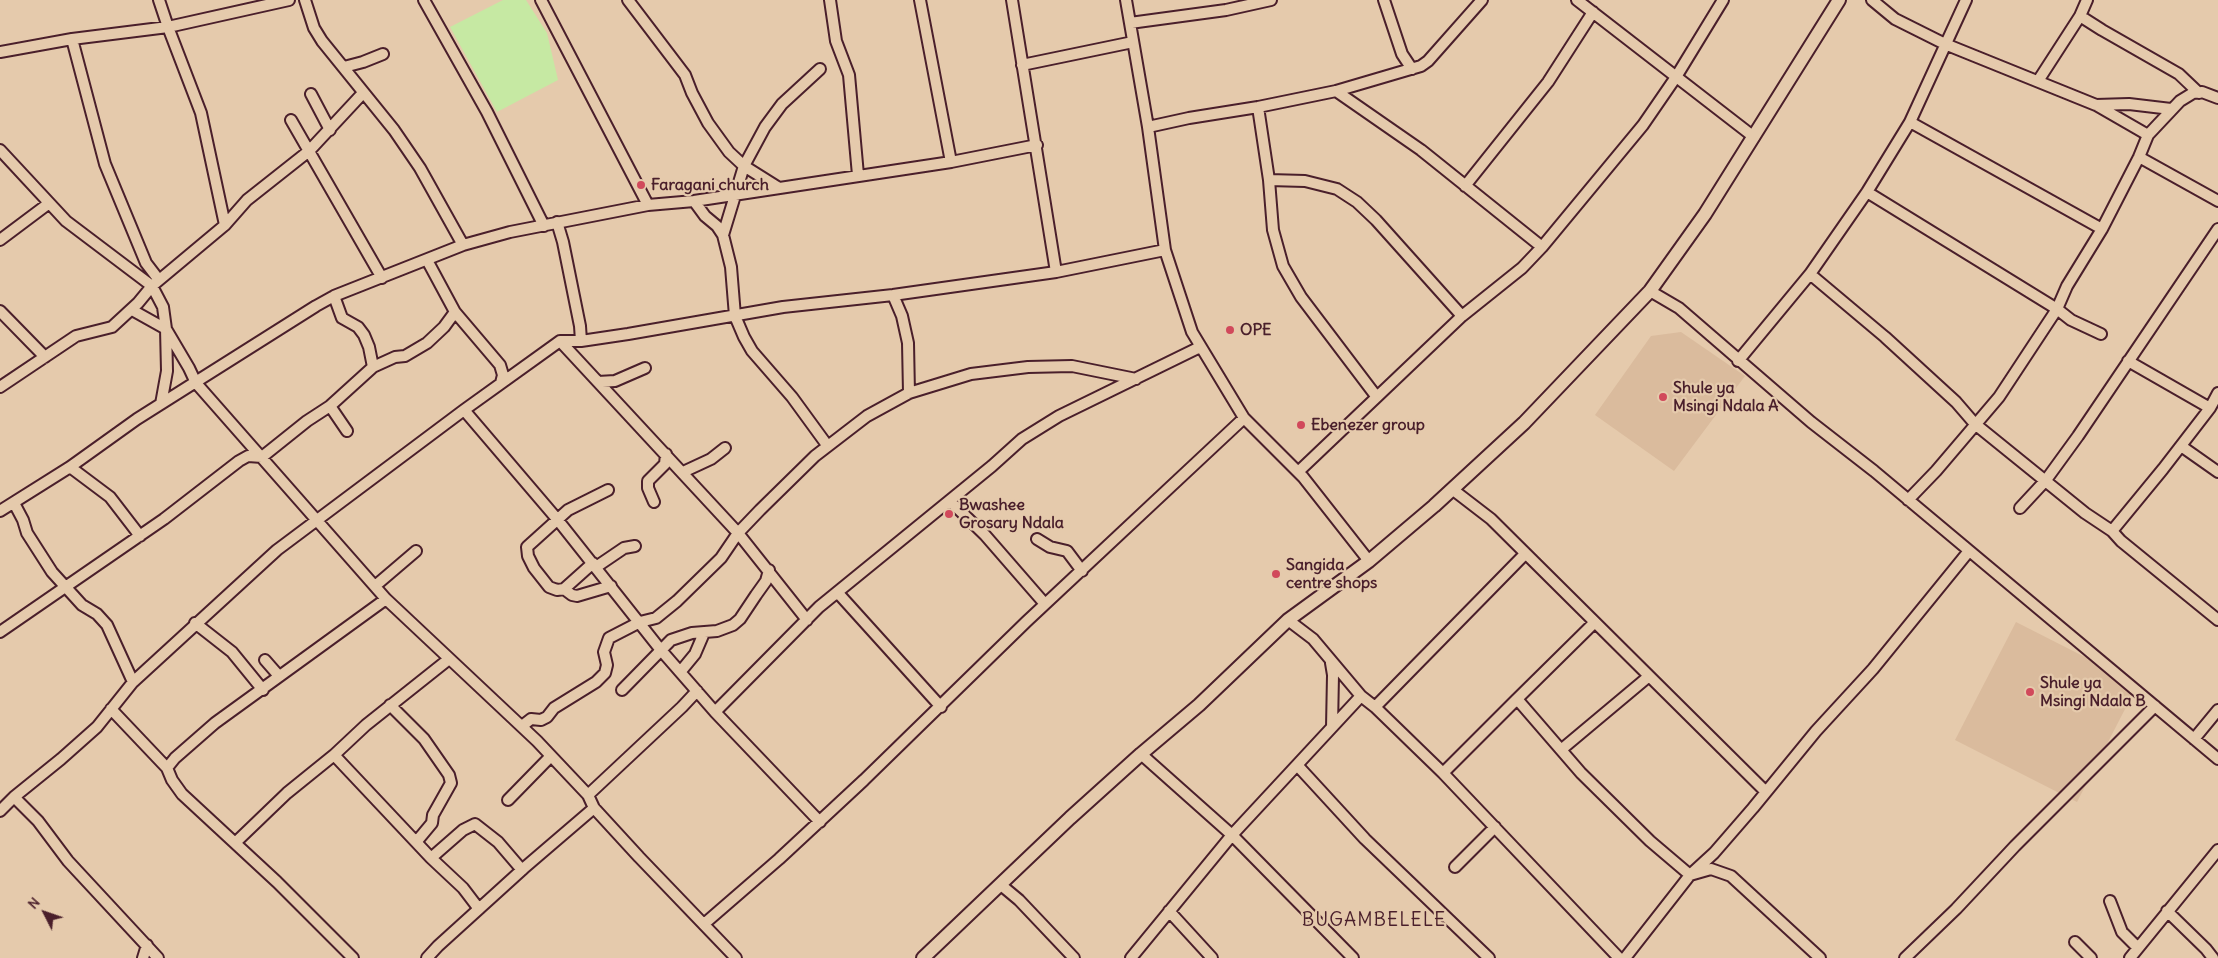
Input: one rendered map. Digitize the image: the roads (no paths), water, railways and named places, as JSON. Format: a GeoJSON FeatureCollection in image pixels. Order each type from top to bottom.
{"type":"FeatureCollection","features":[{"type":"Feature","properties":{"kind":"street"},"geometry":{"type":"LineString","coordinates":[[160,0],[168,27],[201,113],[224,225]]}},
{"type":"Feature","properties":{"kind":"street"},"geometry":{"type":"LineString","coordinates":[[0,52],[72,39],[168,27],[289,0]]}},
{"type":"Feature","properties":{"kind":"street"},"geometry":{"type":"LineString","coordinates":[[305,0],[314,28],[322,41],[394,130],[420,168],[464,245]]}},
{"type":"Feature","properties":{"kind":"street"},"geometry":{"type":"LineString","coordinates":[[424,0],[487,112],[544,226]]}},
{"type":"Feature","properties":{"kind":"street"},"geometry":{"type":"LineString","coordinates":[[541,0],[648,205]]}},
{"type":"Feature","properties":{"kind":"street"},"geometry":{"type":"LineString","coordinates":[[628,0],[685,75],[708,123],[729,152],[744,166],[779,188]]}},
{"type":"Feature","properties":{"kind":"street"},"geometry":{"type":"LineString","coordinates":[[830,0],[836,41],[849,75],[858,175]]}},
{"type":"Feature","properties":{"kind":"street"},"geometry":{"type":"LineString","coordinates":[[920,0],[951,162]]}},
{"type":"Feature","properties":{"kind":"street"},"geometry":{"type":"LineString","coordinates":[[1012,0],[1037,145],[1056,272]]}},
{"type":"Feature","properties":{"kind":"street"},"geometry":{"type":"LineString","coordinates":[[1126,0],[1148,128],[1165,250],[1192,332],[1244,418],[1298,472],[1344,526],[1369,560]]}},
{"type":"Feature","properties":{"kind":"street"},"geometry":{"type":"LineString","coordinates":[[1130,23],[1226,10],[1270,0]]}},
{"type":"Feature","properties":{"kind":"street"},"geometry":{"type":"LineString","coordinates":[[1384,0],[1402,54],[1412,69]]}},
{"type":"Feature","properties":{"kind":"street"},"geometry":{"type":"LineString","coordinates":[[1148,128],[1188,118],[1258,107],[1336,91],[1412,69],[1428,61],[1482,0]]}},
{"type":"Feature","properties":{"kind":"street"},"geometry":{"type":"LineString","coordinates":[[1577,0],[1754,136]]}},
{"type":"Feature","properties":{"kind":"street"},"geometry":{"type":"LineString","coordinates":[[1298,472],[1462,316],[1522,268],[1542,247],[1643,125],[1676,77],[1723,0]]}},
{"type":"Feature","properties":{"kind":"street"},"geometry":{"type":"LineString","coordinates":[[926,957],[1141,754],[1199,705],[1288,620],[1369,560],[1452,489],[1524,423],[1650,291],[1705,214],[1839,0]]}},
{"type":"Feature","properties":{"kind":"street"},"geometry":{"type":"LineString","coordinates":[[1872,0],[1895,19],[1945,44],[2096,105],[2148,135]]}},
{"type":"Feature","properties":{"kind":"street"},"geometry":{"type":"LineString","coordinates":[[1738,360],[1810,274],[1867,192],[1910,122],[1966,0]]}},
{"type":"Feature","properties":{"kind":"street"},"geometry":{"type":"LineString","coordinates":[[2038,81],[2080,16],[2088,0]]}},
{"type":"Feature","properties":{"kind":"street"},"geometry":{"type":"LineString","coordinates":[[1464,186],[1548,82],[1593,12]]}},
{"type":"Feature","properties":{"kind":"street"},"geometry":{"type":"LineString","coordinates":[[2080,16],[2179,74],[2200,93]]}},
{"type":"Feature","properties":{"kind":"street"},"geometry":{"type":"LineString","coordinates":[[72,39],[105,164],[156,283],[163,307],[166,329],[167,371],[161,404]]}},
{"type":"Feature","properties":{"kind":"street"},"geometry":{"type":"LineString","coordinates":[[1022,65],[1133,42]]}},
{"type":"Feature","properties":{"kind":"street"},"geometry":{"type":"LineString","coordinates":[[344,67],[383,54]]}},
{"type":"Feature","properties":{"kind":"street"},"geometry":{"type":"LineString","coordinates":[[723,236],[744,166],[772,115],[820,69]]}},
{"type":"Feature","properties":{"kind":"street"},"geometry":{"type":"LineString","coordinates":[[1336,91],[1399,133],[1542,247]]}},
{"type":"Feature","properties":{"kind":"street"},"geometry":{"type":"LineString","coordinates":[[0,387],[76,336],[112,328],[132,310],[156,283],[224,225],[246,200],[309,151],[364,93]]}},
{"type":"Feature","properties":{"kind":"street"},"geometry":{"type":"LineString","coordinates":[[1908,500],[1936,471],[1999,397],[2058,309],[2067,286],[2102,229],[2139,157],[2148,135],[2180,101],[2193,93],[2218,98]]}},
{"type":"Feature","properties":{"kind":"street"},"geometry":{"type":"LineString","coordinates":[[311,94],[330,130]]}},
{"type":"Feature","properties":{"kind":"street"},"geometry":{"type":"LineString","coordinates":[[2096,105],[2129,104],[2171,110]]}},
{"type":"Feature","properties":{"kind":"street"},"geometry":{"type":"LineString","coordinates":[[1258,107],[1269,180],[1273,230],[1283,266],[1301,297],[1376,396]]}},
{"type":"Feature","properties":{"kind":"street"},"geometry":{"type":"LineString","coordinates":[[291,120],[382,278]]}},
{"type":"Feature","properties":{"kind":"street"},"geometry":{"type":"LineString","coordinates":[[1910,122],[2102,229]]}},
{"type":"Feature","properties":{"kind":"street"},"geometry":{"type":"LineString","coordinates":[[0,510],[70,467],[161,404],[334,296],[464,245],[510,232],[648,205],[734,196],[858,175],[951,162],[1037,145]]}},
{"type":"Feature","properties":{"kind":"street"},"geometry":{"type":"LineString","coordinates":[[0,150],[48,204],[66,221],[156,283]]}},
{"type":"Feature","properties":{"kind":"street"},"geometry":{"type":"LineString","coordinates":[[2139,157],[2218,201]]}},
{"type":"Feature","properties":{"kind":"street"},"geometry":{"type":"LineString","coordinates":[[1269,180],[1305,181],[1336,189],[1357,202],[1376,220],[1462,316]]}},
{"type":"Feature","properties":{"kind":"street"},"geometry":{"type":"LineString","coordinates":[[1867,192],[2058,309],[2076,323],[2101,334]]}},
{"type":"Feature","properties":{"kind":"street"},"geometry":{"type":"LineString","coordinates":[[694,201],[704,216],[717,226],[723,236],[731,267],[735,316],[752,351],[792,396],[827,445]]}},
{"type":"Feature","properties":{"kind":"street"},"geometry":{"type":"LineString","coordinates":[[0,240],[48,204]]}},
{"type":"Feature","properties":{"kind":"street"},"geometry":{"type":"LineString","coordinates":[[557,222],[564,242],[580,326],[581,341]]}},
{"type":"Feature","properties":{"kind":"street"},"geometry":{"type":"LineString","coordinates":[[2020,508],[2046,480],[2218,230]]}},
{"type":"Feature","properties":{"kind":"street"},"geometry":{"type":"LineString","coordinates":[[0,811],[97,727],[133,682],[270,556],[315,520],[560,341],[581,341],[783,307],[1056,272],[1165,250]]}},
{"type":"Feature","properties":{"kind":"street"},"geometry":{"type":"LineString","coordinates":[[427,260],[455,312],[500,365],[503,374],[501,384]]}},
{"type":"Feature","properties":{"kind":"street"},"geometry":{"type":"LineString","coordinates":[[1810,274],[1899,350],[1956,402],[1976,424],[2085,513],[2112,531],[2121,541],[2218,620]]}},
{"type":"Feature","properties":{"kind":"street"},"geometry":{"type":"LineString","coordinates":[[1650,291],[1679,308],[1738,360],[2218,759]]}},
{"type":"Feature","properties":{"kind":"street"},"geometry":{"type":"LineString","coordinates":[[894,294],[902,316],[908,343],[909,393]]}},
{"type":"Feature","properties":{"kind":"street"},"geometry":{"type":"LineString","coordinates":[[334,296],[342,318],[358,327],[364,335],[369,347],[373,368]]}},
{"type":"Feature","properties":{"kind":"street"},"geometry":{"type":"LineString","coordinates":[[132,310],[166,329],[196,383],[386,599],[522,726],[588,795],[594,808],[736,958]]}},
{"type":"Feature","properties":{"kind":"street"},"geometry":{"type":"LineString","coordinates":[[0,311],[45,357]]}},
{"type":"Feature","properties":{"kind":"street"},"geometry":{"type":"LineString","coordinates":[[0,632],[164,519],[187,499],[238,461],[248,456],[262,457],[307,421],[330,406],[373,368],[395,357],[406,356],[432,339],[455,312]]}},
{"type":"Feature","properties":{"kind":"street"},"geometry":{"type":"LineString","coordinates":[[444,327],[466,325]]}},
{"type":"Feature","properties":{"kind":"street"},"geometry":{"type":"LineString","coordinates":[[560,341],[738,533],[807,620]]}},
{"type":"Feature","properties":{"kind":"street"},"geometry":{"type":"LineString","coordinates":[[715,712],[807,620],[1022,439],[1059,416],[1200,347]]}},
{"type":"Feature","properties":{"kind":"street"},"geometry":{"type":"LineString","coordinates":[[2128,361],[2210,408]]}},
{"type":"Feature","properties":{"kind":"street"},"geometry":{"type":"LineString","coordinates":[[522,726],[532,719],[541,720],[547,717],[554,708],[596,682],[605,673],[607,665],[604,652],[609,638],[640,622],[656,618],[677,601],[721,558],[738,533],[827,445],[867,416],[909,393],[971,374],[1028,367],[1072,366],[1136,379]]}},
{"type":"Feature","properties":{"kind":"street"},"geometry":{"type":"LineString","coordinates":[[598,382],[615,381],[645,368]]}},
{"type":"Feature","properties":{"kind":"street"},"geometry":{"type":"LineString","coordinates":[[2112,531],[2210,408],[2218,393]]}},
{"type":"Feature","properties":{"kind":"street"},"geometry":{"type":"LineString","coordinates":[[330,406],[347,431]]}},
{"type":"Feature","properties":{"kind":"street"},"geometry":{"type":"LineString","coordinates":[[464,410],[557,518],[660,648],[715,712],[820,822]]}},
{"type":"Feature","properties":{"kind":"street"},"geometry":{"type":"LineString","coordinates":[[704,924],[820,822],[941,707],[1045,604],[1244,418]]}},
{"type":"Feature","properties":{"kind":"street"},"geometry":{"type":"LineString","coordinates":[[2180,446],[2218,472]]}},
{"type":"Feature","properties":{"kind":"street"},"geometry":{"type":"LineString","coordinates":[[683,472],[711,459],[725,448]]}},
{"type":"Feature","properties":{"kind":"street"},"geometry":{"type":"LineString","coordinates":[[654,502],[648,488],[648,481],[665,464],[666,454]]}},
{"type":"Feature","properties":{"kind":"street"},"geometry":{"type":"LineString","coordinates":[[70,467],[110,498],[140,536]]}},
{"type":"Feature","properties":{"kind":"street"},"geometry":{"type":"LineString","coordinates":[[1452,489],[1491,520],[1766,792]]}},
{"type":"Feature","properties":{"kind":"street"},"geometry":{"type":"LineString","coordinates":[[608,490],[568,510],[527,547],[531,562],[549,587],[564,589],[577,596],[611,586]]}},
{"type":"Feature","properties":{"kind":"street"},"geometry":{"type":"LineString","coordinates":[[950,501],[985,535],[1045,604]]}},
{"type":"Feature","properties":{"kind":"street"},"geometry":{"type":"LineString","coordinates":[[14,503],[39,553],[82,605],[97,614],[107,625],[133,682]]}},
{"type":"Feature","properties":{"kind":"street"},"geometry":{"type":"LineString","coordinates":[[1037,539],[1050,547],[1067,551],[1082,570]]}},
{"type":"Feature","properties":{"kind":"street"},"geometry":{"type":"LineString","coordinates":[[564,589],[594,565],[624,548],[635,546]]}},
{"type":"Feature","properties":{"kind":"street"},"geometry":{"type":"LineString","coordinates":[[375,586],[416,551]]}},
{"type":"Feature","properties":{"kind":"street"},"geometry":{"type":"LineString","coordinates":[[1624,958],[1690,875],[1714,853],[1816,731],[1873,669],[1969,551]]}},
{"type":"Feature","properties":{"kind":"street"},"geometry":{"type":"LineString","coordinates":[[1375,707],[1526,554]]}},
{"type":"Feature","properties":{"kind":"street"},"geometry":{"type":"LineString","coordinates":[[622,690],[660,648],[671,640],[685,635],[704,633],[733,625],[740,619],[766,581],[769,570]]}},
{"type":"Feature","properties":{"kind":"street"},"geometry":{"type":"LineString","coordinates":[[838,593],[941,707]]}},
{"type":"Feature","properties":{"kind":"street"},"geometry":{"type":"LineString","coordinates":[[167,768],[174,758],[215,723],[386,599]]}},
{"type":"Feature","properties":{"kind":"street"},"geometry":{"type":"LineString","coordinates":[[1288,620],[1313,638],[1361,696],[1375,707],[1443,773],[1619,958]]}},
{"type":"Feature","properties":{"kind":"street"},"geometry":{"type":"LineString","coordinates":[[195,623],[232,652],[263,690]]}},
{"type":"Feature","properties":{"kind":"street"},"geometry":{"type":"LineString","coordinates":[[1443,773],[1594,623]]}},
{"type":"Feature","properties":{"kind":"street"},"geometry":{"type":"LineString","coordinates":[[681,671],[695,654],[704,633]]}},
{"type":"Feature","properties":{"kind":"street"},"geometry":{"type":"LineString","coordinates":[[234,844],[287,793],[334,755],[390,705],[449,659]]}},
{"type":"Feature","properties":{"kind":"street"},"geometry":{"type":"LineString","coordinates":[[265,660],[279,676]]}},
{"type":"Feature","properties":{"kind":"street"},"geometry":{"type":"LineString","coordinates":[[1331,662],[1333,675],[1332,727]]}},
{"type":"Feature","properties":{"kind":"street"},"geometry":{"type":"LineString","coordinates":[[1562,749],[1648,677]]}},
{"type":"Feature","properties":{"kind":"street"},"geometry":{"type":"LineString","coordinates":[[588,795],[682,708],[697,690]]}},
{"type":"Feature","properties":{"kind":"street"},"geometry":{"type":"LineString","coordinates":[[1132,958],[1232,835],[1361,696]]}},
{"type":"Feature","properties":{"kind":"street"},"geometry":{"type":"LineString","coordinates":[[1518,698],[1581,773],[1627,820],[1690,875]]}},
{"type":"Feature","properties":{"kind":"street"},"geometry":{"type":"LineString","coordinates":[[390,705],[424,738],[449,775],[451,783],[432,823],[416,841]]}},
{"type":"Feature","properties":{"kind":"street"},"geometry":{"type":"LineString","coordinates":[[1905,958],[1956,909],[2013,848],[2155,706]]}},
{"type":"Feature","properties":{"kind":"street"},"geometry":{"type":"LineString","coordinates":[[111,709],[167,768],[172,780],[182,794],[234,844],[278,882],[353,958]]}},
{"type":"Feature","properties":{"kind":"street"},"geometry":{"type":"LineString","coordinates":[[2194,739],[2218,710]]}},
{"type":"Feature","properties":{"kind":"street"},"geometry":{"type":"LineString","coordinates":[[1141,754],[1232,835],[1353,958]]}},
{"type":"Feature","properties":{"kind":"street"},"geometry":{"type":"LineString","coordinates":[[334,755],[431,858],[463,888],[479,909]]}},
{"type":"Feature","properties":{"kind":"street"},"geometry":{"type":"LineString","coordinates":[[508,800],[551,756]]}},
{"type":"Feature","properties":{"kind":"street"},"geometry":{"type":"LineString","coordinates":[[1297,765],[1365,839],[1489,958]]}},
{"type":"Feature","properties":{"kind":"street"},"geometry":{"type":"LineString","coordinates":[[14,797],[38,821],[68,861],[158,958]]}},
{"type":"Feature","properties":{"kind":"street"},"geometry":{"type":"LineString","coordinates":[[427,958],[522,870],[594,808]]}},
{"type":"Feature","properties":{"kind":"street"},"geometry":{"type":"LineString","coordinates":[[431,858],[469,825],[476,824],[498,842],[522,870]]}},
{"type":"Feature","properties":{"kind":"street"},"geometry":{"type":"LineString","coordinates":[[1455,867],[1495,827]]}},
{"type":"Feature","properties":{"kind":"street"},"geometry":{"type":"LineString","coordinates":[[2130,958],[2218,850]]}},
{"type":"Feature","properties":{"kind":"street"},"geometry":{"type":"LineString","coordinates":[[1714,853],[1723,872]]}},
{"type":"Feature","properties":{"kind":"street"},"geometry":{"type":"LineString","coordinates":[[1690,875],[1711,869],[1731,876],[1820,958]]}},
{"type":"Feature","properties":{"kind":"street"},"geometry":{"type":"LineString","coordinates":[[1001,885],[1019,900],[1074,958]]}},
{"type":"Feature","properties":{"kind":"street"},"geometry":{"type":"LineString","coordinates":[[2110,901],[2122,932],[2138,948]]}},
{"type":"Feature","properties":{"kind":"street"},"geometry":{"type":"LineString","coordinates":[[1169,911],[1212,958]]}},
{"type":"Feature","properties":{"kind":"street"},"geometry":{"type":"LineString","coordinates":[[2167,911],[2213,958]]}},
{"type":"Feature","properties":{"kind":"street"},"geometry":{"type":"LineString","coordinates":[[2075,942],[2091,958]]}},
{"type":"Feature","properties":{"kind":"street"},"geometry":{"type":"LineString","coordinates":[[143,958],[147,945]]}},
{"type":"Feature","properties":{"kind":"place","name":"Faragani church"},"geometry":{"type":"Point","coordinates":[641,185]}},
{"type":"Feature","properties":{"kind":"place","name":"OPE"},"geometry":{"type":"Point","coordinates":[1230,330]}},
{"type":"Feature","properties":{"kind":"place","name":"Shule ya Msingi Ndala A"},"geometry":{"type":"Point","coordinates":[1663,397]}},
{"type":"Feature","properties":{"kind":"place","name":"Ebenezer group"},"geometry":{"type":"Point","coordinates":[1301,425]}},
{"type":"Feature","properties":{"kind":"place","name":"Bwashee Grosary Ndala"},"geometry":{"type":"Point","coordinates":[949,514]}},
{"type":"Feature","properties":{"kind":"place","name":"Sangida centre shops"},"geometry":{"type":"Point","coordinates":[1276,574]}},
{"type":"Feature","properties":{"kind":"place","name":"Shule ya Msingi Ndala B"},"geometry":{"type":"Point","coordinates":[2030,692]}},
{"type":"Feature","properties":{"kind":"district","name":"BUGAMBELELE"},"geometry":{"type":"Point","coordinates":[1374,921]}}]}
